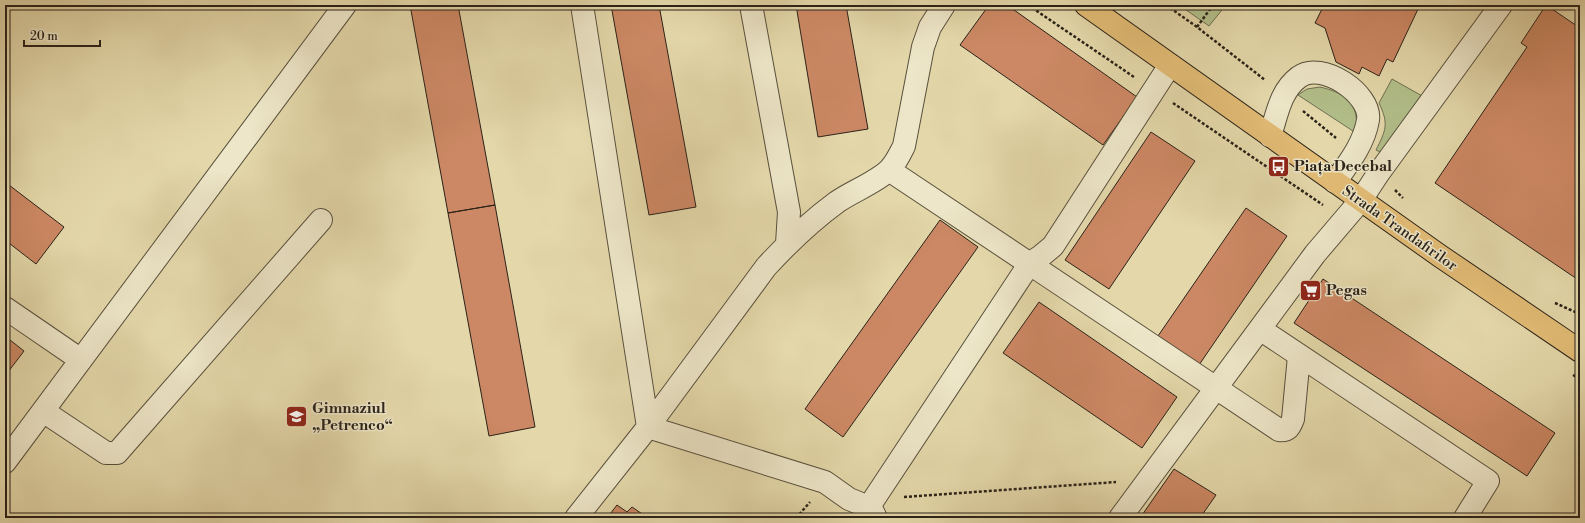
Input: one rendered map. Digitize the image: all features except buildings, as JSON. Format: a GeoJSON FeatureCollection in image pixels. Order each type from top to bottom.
{"type":"FeatureCollection","features":[{"type":"Feature","properties":{"kind":"main road","name":"Strada Trandafirilor"},"geometry":{"type":"LineString","coordinates":[[1086,5],[1440,256],[1580,351]]}},
{"type":"Feature","properties":{"kind":"lane"},"geometry":{"type":"LineString","coordinates":[[5,462],[346,5]]}},
{"type":"Feature","properties":{"kind":"lane"},"geometry":{"type":"LineString","coordinates":[[582,5],[648,427]]}},
{"type":"Feature","properties":{"kind":"lane"},"geometry":{"type":"LineString","coordinates":[[751,5],[789,212],[787,244]]}},
{"type":"Feature","properties":{"kind":"lane"},"geometry":{"type":"LineString","coordinates":[[576,518],[648,427],[766,267],[787,244],[837,202],[889,170],[898,159],[904,146],[917,76],[930,27],[944,5]]}},
{"type":"Feature","properties":{"kind":"lane"},"geometry":{"type":"LineString","coordinates":[[1120,518],[1218,388],[1315,254],[1361,200],[1378,174],[1501,5]]}},
{"type":"Feature","properties":{"kind":"lane"},"geometry":{"type":"LineString","coordinates":[[874,513],[872,502],[1030,263],[1042,256],[1052,246],[1155,91],[1170,65]]}},
{"type":"Feature","properties":{"kind":"lane"},"geometry":{"type":"LineString","coordinates":[[1270,136],[1283,94],[1300,76],[1312,72],[1321,72],[1335,78],[1358,94],[1366,106],[1368,121],[1355,154],[1335,182]]}},
{"type":"Feature","properties":{"kind":"lane"},"geometry":{"type":"LineString","coordinates":[[889,170],[1218,388],[1269,425],[1284,430],[1290,427],[1293,420],[1299,356]]}},
{"type":"Feature","properties":{"kind":"lane"},"geometry":{"type":"LineString","coordinates":[[43,411],[106,452],[117,453],[321,220]]}},
{"type":"Feature","properties":{"kind":"lane"},"geometry":{"type":"LineString","coordinates":[[5,308],[81,360]]}},
{"type":"Feature","properties":{"kind":"lane"},"geometry":{"type":"LineString","coordinates":[[1260,329],[1488,481],[1465,518]]}},
{"type":"Feature","properties":{"kind":"lane"},"geometry":{"type":"LineString","coordinates":[[648,427],[825,482],[849,499],[874,513]]}},
{"type":"Feature","properties":{"kind":"path"},"geometry":{"type":"LineString","coordinates":[[1028,5],[1345,220]]}},
{"type":"Feature","properties":{"kind":"path"},"geometry":{"type":"LineString","coordinates":[[1197,26],[1213,5]]}},
{"type":"Feature","properties":{"kind":"path"},"geometry":{"type":"LineString","coordinates":[[1567,370],[1580,379]]}},
{"type":"Feature","properties":{"kind":"path"},"geometry":{"type":"LineString","coordinates":[[874,513],[903,497],[1149,479]]}},
{"type":"Feature","properties":{"kind":"green space"},"geometry":{"type":"Polygon","coordinates":[[[1179,5],[1226,5],[1209,26],[1179,5]]]}},
{"type":"Feature","properties":{"kind":"green space"},"geometry":{"type":"Polygon","coordinates":[[[1392,79],[1424,97],[1384,154],[1376,150],[1385,127],[1384,116],[1379,103],[1392,79]]]}},
{"type":"Feature","properties":{"kind":"green space"},"geometry":{"type":"Polygon","coordinates":[[[1320,87],[1337,93],[1349,101],[1356,114],[1356,133],[1298,95],[1307,89],[1320,87]]]}},
{"type":"Feature","properties":{"kind":"place","name":"Piața Decebal"},"geometry":{"type":"Point","coordinates":[1279,166]}},
{"type":"Feature","properties":{"kind":"place","name":"Pegas"},"geometry":{"type":"Point","coordinates":[1310,290]}},
{"type":"Feature","properties":{"kind":"place","name":"Gimnaziul „Petrenco“"},"geometry":{"type":"Point","coordinates":[297,417]}}]}
